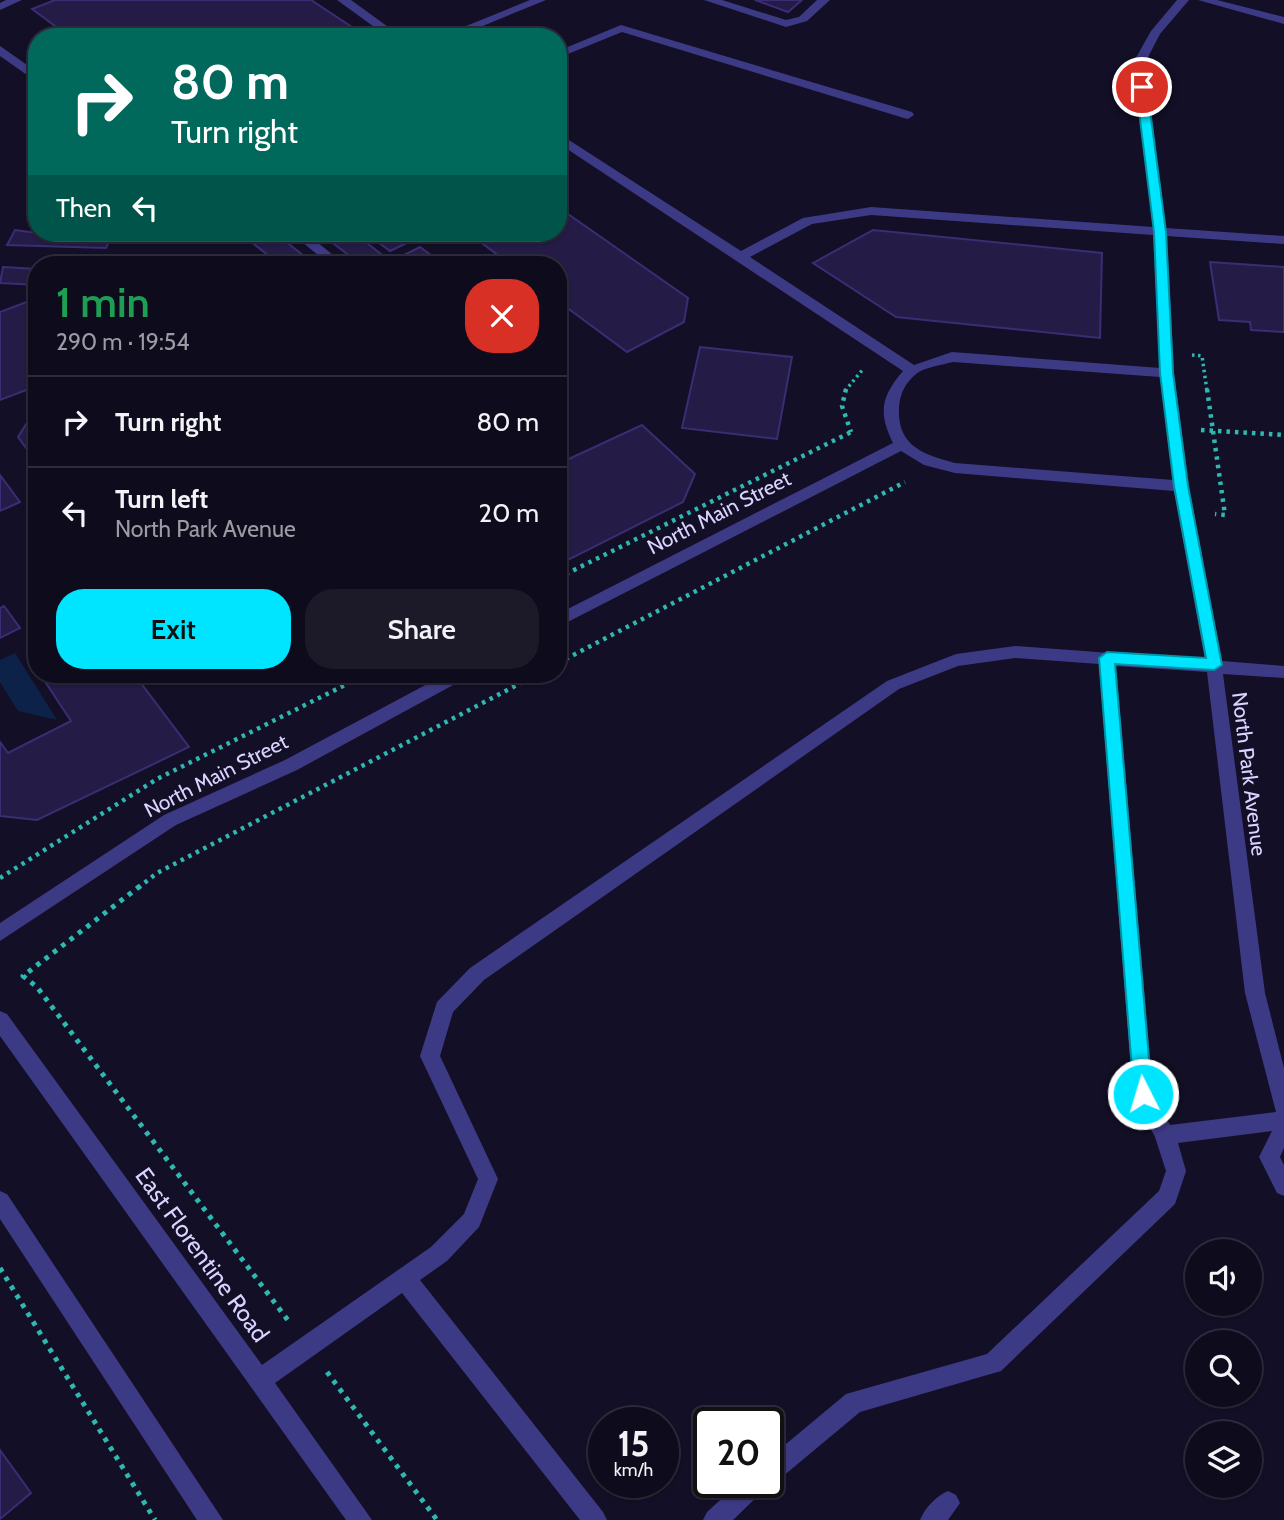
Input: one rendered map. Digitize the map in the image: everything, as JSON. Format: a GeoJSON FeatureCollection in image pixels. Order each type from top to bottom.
{"type":"FeatureCollection","features":[{"type":"Feature","properties":{"kind":"street"},"geometry":{"type":"LineString","coordinates":[[0,7],[16,0]]}},
{"type":"Feature","properties":{"kind":"street"},"geometry":{"type":"LineString","coordinates":[[343,0],[383,28]]}},
{"type":"Feature","properties":{"kind":"street"},"geometry":{"type":"LineString","coordinates":[[468,28],[540,0]]}},
{"type":"Feature","properties":{"kind":"street"},"geometry":{"type":"LineString","coordinates":[[710,0],[786,24],[803,19],[824,0]]}},
{"type":"Feature","properties":{"kind":"street","name":"North Park Avenue"},"geometry":{"type":"LineString","coordinates":[[1183,0],[1155,33],[1139,63],[1160,232],[1167,373],[1181,486],[1214,665],[1255,993],[1284,1107]]}},
{"type":"Feature","properties":{"kind":"street"},"geometry":{"type":"LineString","coordinates":[[1205,0],[1284,21]]}},
{"type":"Feature","properties":{"kind":"street"},"geometry":{"type":"LineString","coordinates":[[567,51],[621,28],[908,115]]}},
{"type":"Feature","properties":{"kind":"street"},"geometry":{"type":"LineString","coordinates":[[0,50],[28,71]]}},
{"type":"Feature","properties":{"kind":"street"},"geometry":{"type":"LineString","coordinates":[[567,143],[912,370]]}},
{"type":"Feature","properties":{"kind":"street"},"geometry":{"type":"LineString","coordinates":[[741,257],[808,221],[871,211],[1284,240]]}},
{"type":"Feature","properties":{"kind":"street"},"geometry":{"type":"LineString","coordinates":[[309,242],[327,256]]}},
{"type":"Feature","properties":{"kind":"street"},"geometry":{"type":"LineString","coordinates":[[1167,373],[952,356],[912,370],[893,392],[891,424],[901,446],[929,461],[955,468],[1181,486]]}},
{"type":"Feature","properties":{"kind":"street","name":"North Main Street"},"geometry":{"type":"LineString","coordinates":[[567,616],[901,446]]}},
{"type":"Feature","properties":{"kind":"street"},"geometry":{"type":"LineString","coordinates":[[260,1380],[439,1254],[472,1220],[488,1179],[430,1056],[444,1008],[477,974],[893,685],[956,660],[1015,652],[1284,672]]}},
{"type":"Feature","properties":{"kind":"street"},"geometry":{"type":"LineString","coordinates":[[784,1461],[854,1402],[993,1363],[1168,1197],[1176,1171],[1165,1135],[1143,1094],[1107,658]]}},
{"type":"Feature","properties":{"kind":"street","name":"North Main Street"},"geometry":{"type":"LineString","coordinates":[[0,933],[170,820],[290,765],[443,683]]}},
{"type":"Feature","properties":{"kind":"street","name":"East Florentine Road"},"geometry":{"type":"LineString","coordinates":[[0,1020],[360,1520]]}},
{"type":"Feature","properties":{"kind":"street"},"geometry":{"type":"LineString","coordinates":[[1165,1135],[1284,1121]]}},
{"type":"Feature","properties":{"kind":"street"},"geometry":{"type":"LineString","coordinates":[[1284,1127],[1269,1157],[1284,1186]]}},
{"type":"Feature","properties":{"kind":"street"},"geometry":{"type":"LineString","coordinates":[[0,1201],[211,1520]]}},
{"type":"Feature","properties":{"kind":"street"},"geometry":{"type":"LineString","coordinates":[[405,1279],[594,1520]]}},
{"type":"Feature","properties":{"kind":"street"},"geometry":{"type":"LineString","coordinates":[[715,1520],[740,1498]]}},
{"type":"Feature","properties":{"kind":"path"},"geometry":{"type":"LineString","coordinates":[[1188,355],[1202,356],[1225,515],[1210,514]]}},
{"type":"Feature","properties":{"kind":"path"},"geometry":{"type":"LineString","coordinates":[[856,440],[845,423],[840,405],[842,394],[855,375],[870,363]]}},
{"type":"Feature","properties":{"kind":"path"},"geometry":{"type":"LineString","coordinates":[[1174,428],[1284,435]]}},
{"type":"Feature","properties":{"kind":"path"},"geometry":{"type":"LineString","coordinates":[[567,574],[851,432]]}},
{"type":"Feature","properties":{"kind":"path"},"geometry":{"type":"LineString","coordinates":[[567,658],[905,482]]}},
{"type":"Feature","properties":{"kind":"path"},"geometry":{"type":"LineString","coordinates":[[0,878],[157,779],[349,683]]}},
{"type":"Feature","properties":{"kind":"path"},"geometry":{"type":"LineString","coordinates":[[437,1520],[37,987],[23,976],[157,873],[521,683]]}},
{"type":"Feature","properties":{"kind":"path"},"geometry":{"type":"LineString","coordinates":[[0,1268],[155,1520]]}},
{"type":"Feature","properties":{"kind":"water"},"geometry":{"type":"Polygon","coordinates":[[[15,653],[28,674],[28,683],[34,683],[57,720],[18,711],[0,682],[0,660],[15,653]]]}},
{"type":"Feature","properties":{"kind":"building"},"geometry":{"type":"Polygon","coordinates":[[[55,0],[311,0],[353,28],[58,28],[32,9],[55,0]]]}},
{"type":"Feature","properties":{"kind":"building"},"geometry":{"type":"Polygon","coordinates":[[[755,0],[802,0],[788,12],[755,0]]]}},
{"type":"Feature","properties":{"kind":"building"},"geometry":{"type":"Polygon","coordinates":[[[567,213],[688,298],[684,322],[627,352],[567,308],[567,256],[499,256],[480,242],[567,242],[567,213]]]}},
{"type":"Feature","properties":{"kind":"building"},"geometry":{"type":"Polygon","coordinates":[[[15,230],[28,232],[28,242],[109,242],[106,248],[7,245],[15,230]]]}},
{"type":"Feature","properties":{"kind":"building"},"geometry":{"type":"Polygon","coordinates":[[[873,230],[1102,253],[1100,338],[896,317],[813,263],[873,230]]]}},
{"type":"Feature","properties":{"kind":"building"},"geometry":{"type":"Polygon","coordinates":[[[251,242],[286,242],[304,256],[269,256],[251,242]]]}},
{"type":"Feature","properties":{"kind":"building"},"geometry":{"type":"Polygon","coordinates":[[[332,242],[366,242],[381,254],[377,256],[350,256],[332,242]]]}},
{"type":"Feature","properties":{"kind":"building"},"geometry":{"type":"Polygon","coordinates":[[[378,242],[409,242],[390,251],[378,242]]]}},
{"type":"Feature","properties":{"kind":"building"},"geometry":{"type":"Polygon","coordinates":[[[420,247],[432,256],[402,256],[420,247]]]}},
{"type":"Feature","properties":{"kind":"building"},"geometry":{"type":"Polygon","coordinates":[[[1210,262],[1284,267],[1284,332],[1251,330],[1250,322],[1219,320],[1210,262]]]}},
{"type":"Feature","properties":{"kind":"building"},"geometry":{"type":"Polygon","coordinates":[[[3,267],[28,268],[28,285],[0,283],[3,267]]]}},
{"type":"Feature","properties":{"kind":"building"},"geometry":{"type":"Polygon","coordinates":[[[28,301],[28,389],[0,400],[0,312],[28,301]]]}},
{"type":"Feature","properties":{"kind":"building"},"geometry":{"type":"Polygon","coordinates":[[[700,347],[792,357],[777,439],[682,428],[700,347]]]}},
{"type":"Feature","properties":{"kind":"building"},"geometry":{"type":"Polygon","coordinates":[[[28,421],[28,451],[18,437],[28,421]]]}},
{"type":"Feature","properties":{"kind":"building"},"geometry":{"type":"Polygon","coordinates":[[[642,425],[695,474],[683,502],[567,560],[567,460],[642,425]]]}},
{"type":"Feature","properties":{"kind":"building"},"geometry":{"type":"Polygon","coordinates":[[[0,475],[20,502],[0,511],[0,475]]]}},
{"type":"Feature","properties":{"kind":"building"},"geometry":{"type":"Polygon","coordinates":[[[4,606],[20,628],[0,638],[0,608],[4,606]]]}},
{"type":"Feature","properties":{"kind":"building"},"geometry":{"type":"Polygon","coordinates":[[[46,683],[141,683],[189,747],[37,820],[0,816],[0,742],[8,753],[71,721],[46,683]]]}},
{"type":"Feature","properties":{"kind":"building"},"geometry":{"type":"Polygon","coordinates":[[[0,1450],[31,1493],[0,1519],[0,1450]]]}},
{"type":"Feature","properties":{"kind":"route"},"geometry":{"type":"LineString","coordinates":[[1142,87],[1160,232],[1167,373],[1181,486],[1214,665],[1107,658],[1143,1094]]}}]}
